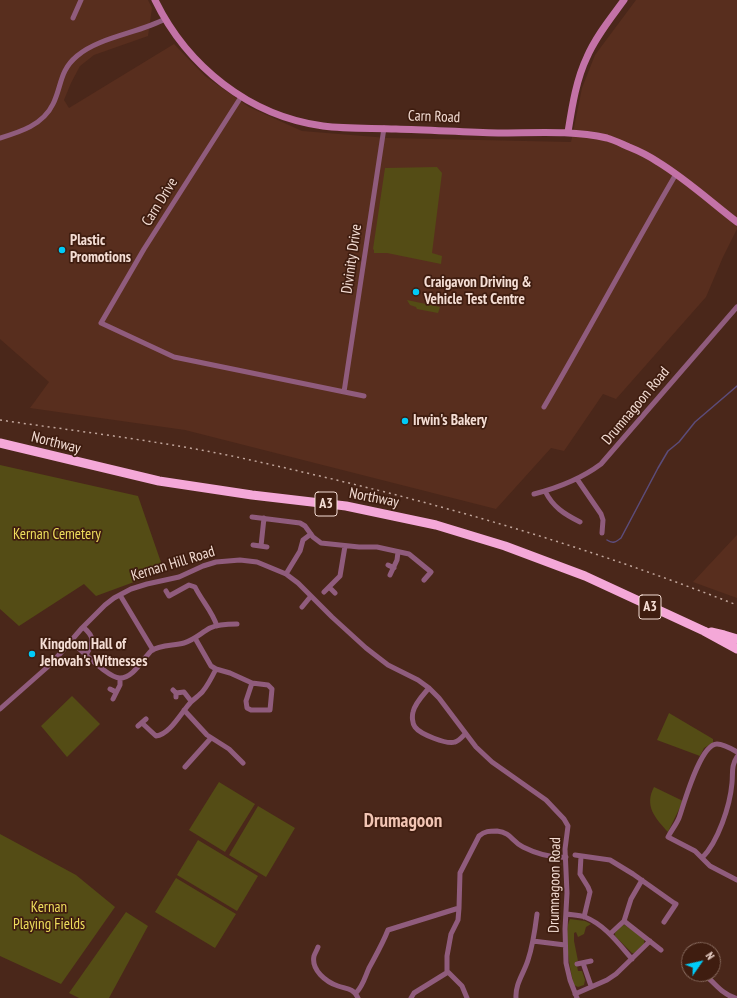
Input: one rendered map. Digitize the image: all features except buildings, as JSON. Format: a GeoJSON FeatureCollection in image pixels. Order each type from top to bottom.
{"type":"FeatureCollection","features":[{"type":"Feature","properties":{"kind":"highway","name":"Northway"},"geometry":{"type":"LineString","coordinates":[[0,443],[158,481],[252,495],[346,506],[436,525],[505,546],[598,581],[737,648]]}},
{"type":"Feature","properties":{"kind":"highway","name":"Northway"},"geometry":{"type":"LineString","coordinates":[[704,631],[724,635],[737,640]]}},
{"type":"Feature","properties":{"kind":"highway"},"geometry":{"type":"LineString","coordinates":[[724,635],[737,643]]}},
{"type":"Feature","properties":{"kind":"main road","name":"Carn Road"},"geometry":{"type":"LineString","coordinates":[[155,0],[175,35],[196,61],[241,97],[272,113],[322,126],[365,129],[384,128],[499,132],[568,132],[609,138],[657,161],[737,222]]}},
{"type":"Feature","properties":{"kind":"main road"},"geometry":{"type":"LineString","coordinates":[[568,132],[572,107],[586,57],[624,0]]}},
{"type":"Feature","properties":{"kind":"street"},"geometry":{"type":"LineString","coordinates":[[73,18],[81,0]]}},
{"type":"Feature","properties":{"kind":"street"},"geometry":{"type":"LineString","coordinates":[[0,138],[14,134],[31,126],[46,114],[53,104],[60,79],[71,62],[82,52],[95,45],[153,25],[165,19]]}},
{"type":"Feature","properties":{"kind":"street","name":"Carn Drive"},"geometry":{"type":"LineString","coordinates":[[241,97],[144,250],[101,323],[174,356],[344,392]]}},
{"type":"Feature","properties":{"kind":"street","name":"Divinity Drive"},"geometry":{"type":"LineString","coordinates":[[344,392],[384,128]]}},
{"type":"Feature","properties":{"kind":"street"},"geometry":{"type":"LineString","coordinates":[[544,408],[676,174]]}},
{"type":"Feature","properties":{"kind":"street","name":"Drumnagoon Road"},"geometry":{"type":"LineString","coordinates":[[534,494],[577,479],[595,469],[609,457],[648,409],[737,307]]}},
{"type":"Feature","properties":{"kind":"street"},"geometry":{"type":"LineString","coordinates":[[344,392],[364,396]]}},
{"type":"Feature","properties":{"kind":"street"},"geometry":{"type":"LineString","coordinates":[[577,479],[601,514],[603,520],[602,533]]}},
{"type":"Feature","properties":{"kind":"street"},"geometry":{"type":"LineString","coordinates":[[545,491],[554,505],[564,514],[580,522]]}},
{"type":"Feature","properties":{"kind":"street"},"geometry":{"type":"LineString","coordinates":[[252,517],[300,523],[322,543],[345,546],[377,547],[409,554],[431,572],[424,580]]}},
{"type":"Feature","properties":{"kind":"street"},"geometry":{"type":"LineString","coordinates":[[261,546],[264,518]]}},
{"type":"Feature","properties":{"kind":"street"},"geometry":{"type":"LineString","coordinates":[[286,574],[300,551],[303,540],[311,534]]}},
{"type":"Feature","properties":{"kind":"street"},"geometry":{"type":"LineString","coordinates":[[253,545],[267,547]]}},
{"type":"Feature","properties":{"kind":"street"},"geometry":{"type":"LineString","coordinates":[[324,592],[340,576],[345,546]]}},
{"type":"Feature","properties":{"kind":"street"},"geometry":{"type":"LineString","coordinates":[[390,575],[394,568],[398,552]]}},
{"type":"Feature","properties":{"kind":"street","name":"Kernan Hill Road"},"geometry":{"type":"LineString","coordinates":[[0,709],[52,663],[83,627],[105,605],[120,595],[131,589],[179,576],[216,562],[240,560],[257,562],[286,574],[373,653],[388,664],[418,680],[429,688],[439,698],[457,724]]}},
{"type":"Feature","properties":{"kind":"street"},"geometry":{"type":"LineString","coordinates":[[388,565],[394,568]]}},
{"type":"Feature","properties":{"kind":"street"},"geometry":{"type":"LineString","coordinates":[[166,591],[170,596],[189,585],[195,587],[204,603],[214,615],[217,626]]}},
{"type":"Feature","properties":{"kind":"street"},"geometry":{"type":"LineString","coordinates":[[329,587],[335,593]]}},
{"type":"Feature","properties":{"kind":"street"},"geometry":{"type":"LineString","coordinates":[[120,595],[153,650]]}},
{"type":"Feature","properties":{"kind":"street"},"geometry":{"type":"LineString","coordinates":[[302,606],[312,596]]}},
{"type":"Feature","properties":{"kind":"street"},"geometry":{"type":"LineString","coordinates":[[71,642],[111,676],[120,678],[129,676],[153,650],[184,643],[195,638],[210,627],[237,624]]}},
{"type":"Feature","properties":{"kind":"street"},"geometry":{"type":"LineString","coordinates":[[83,627],[92,637],[91,648],[86,655]]}},
{"type":"Feature","properties":{"kind":"street"},"geometry":{"type":"LineString","coordinates":[[195,638],[211,666],[252,682],[268,685],[272,689],[270,710],[251,710],[247,708],[246,701],[252,682]]}},
{"type":"Feature","properties":{"kind":"street"},"geometry":{"type":"LineString","coordinates":[[142,722],[158,737],[164,734],[191,701],[202,692],[216,669]]}},
{"type":"Feature","properties":{"kind":"street"},"geometry":{"type":"LineString","coordinates":[[113,699],[120,685],[120,678]]}},
{"type":"Feature","properties":{"kind":"street"},"geometry":{"type":"LineString","coordinates":[[429,688],[412,712],[413,722],[416,728],[429,736],[450,742],[456,742],[465,734]]}},
{"type":"Feature","properties":{"kind":"street"},"geometry":{"type":"LineString","coordinates":[[110,689],[116,692]]}},
{"type":"Feature","properties":{"kind":"street"},"geometry":{"type":"LineString","coordinates":[[175,693],[184,692],[191,701]]}},
{"type":"Feature","properties":{"kind":"street"},"geometry":{"type":"LineString","coordinates":[[184,710],[211,738],[229,749],[243,763]]}},
{"type":"Feature","properties":{"kind":"street","name":"Drumnagoon Road"},"geometry":{"type":"LineString","coordinates":[[457,724],[476,747],[492,762],[534,790],[546,800],[568,826],[568,837],[566,843],[567,893],[565,945],[568,974],[576,996]]}},
{"type":"Feature","properties":{"kind":"street"},"geometry":{"type":"LineString","coordinates":[[185,767],[191,765],[211,738]]}},
{"type":"Feature","properties":{"kind":"street"},"geometry":{"type":"LineString","coordinates":[[737,752],[718,744],[712,745],[707,750],[694,775],[678,820],[668,836],[695,851],[710,866],[737,880]]}},
{"type":"Feature","properties":{"kind":"street"},"geometry":{"type":"LineString","coordinates":[[702,858],[709,851],[727,812],[735,782],[732,768],[733,762],[737,756]]}},
{"type":"Feature","properties":{"kind":"street"},"geometry":{"type":"LineString","coordinates":[[447,972],[447,956],[451,934],[458,920],[460,873],[479,836],[490,830],[505,832],[521,846],[538,854],[566,857]]}},
{"type":"Feature","properties":{"kind":"street"},"geometry":{"type":"LineString","coordinates":[[575,854],[610,860],[677,902],[664,922]]}},
{"type":"Feature","properties":{"kind":"street"},"geometry":{"type":"LineString","coordinates":[[581,856],[580,874],[590,892],[584,917]]}},
{"type":"Feature","properties":{"kind":"street"},"geometry":{"type":"LineString","coordinates":[[610,934],[624,921],[631,899],[642,880]]}},
{"type":"Feature","properties":{"kind":"street"},"geometry":{"type":"LineString","coordinates":[[318,947],[314,957],[314,965],[319,973],[327,981],[338,986],[351,989],[357,996],[382,946],[388,930],[459,908]]}},
{"type":"Feature","properties":{"kind":"street"},"geometry":{"type":"LineString","coordinates":[[516,998],[517,985],[528,961],[533,941],[537,914]]}},
{"type":"Feature","properties":{"kind":"street"},"geometry":{"type":"LineString","coordinates":[[566,914],[584,917],[597,923],[610,934],[632,959]]}},
{"type":"Feature","properties":{"kind":"street"},"geometry":{"type":"LineString","coordinates":[[624,921],[661,950]]}},
{"type":"Feature","properties":{"kind":"street"},"geometry":{"type":"LineString","coordinates":[[533,941],[565,945]]}},
{"type":"Feature","properties":{"kind":"street"},"geometry":{"type":"LineString","coordinates":[[576,996],[591,986],[616,974],[650,941]]}},
{"type":"Feature","properties":{"kind":"street"},"geometry":{"type":"LineString","coordinates":[[577,964],[591,961]]}},
{"type":"Feature","properties":{"kind":"street"},"geometry":{"type":"LineString","coordinates":[[583,963],[586,976],[591,986]]}},
{"type":"Feature","properties":{"kind":"street"},"geometry":{"type":"LineString","coordinates":[[411,998],[414,993],[447,972]]}},
{"type":"Feature","properties":{"kind":"street"},"geometry":{"type":"LineString","coordinates":[[447,972],[462,986],[466,998]]}},
{"type":"Feature","properties":{"kind":"street"},"geometry":{"type":"LineString","coordinates":[[709,982],[729,996],[735,998]]}},
{"type":"Feature","properties":{"kind":"shaded area"},"geometry":{"type":"Polygon","coordinates":[[[0,0],[148,0],[152,8],[148,36],[94,55],[80,66],[64,100],[69,108],[174,44],[205,76],[249,107],[302,131],[388,138],[571,142],[582,88],[595,55],[636,0],[737,0],[737,229],[706,297],[616,399],[603,394],[564,451],[551,448],[496,509],[185,430],[30,408],[49,382],[0,339],[0,0]]]}},
{"type":"Feature","properties":{"kind":"shaded area"},"geometry":{"type":"Polygon","coordinates":[[[737,535],[737,598],[693,582],[736,536],[737,535]]]}},
{"type":"Feature","properties":{"kind":"green space"},"geometry":{"type":"Polygon","coordinates":[[[437,167],[442,173],[432,253],[442,256],[441,264],[387,253],[374,253],[373,249],[385,168],[437,167]]]}},
{"type":"Feature","properties":{"kind":"green space"},"geometry":{"type":"Polygon","coordinates":[[[407,300],[440,307],[438,313],[417,309],[416,307],[410,305],[407,300]]]}},
{"type":"Feature","properties":{"kind":"green space","name":"Kernan Cemetery"},"geometry":{"type":"Polygon","coordinates":[[[0,465],[138,496],[164,571],[96,596],[84,584],[19,626],[0,609],[0,465]]]}},
{"type":"Feature","properties":{"kind":"green space"},"geometry":{"type":"Polygon","coordinates":[[[72,696],[100,724],[67,757],[41,726],[72,696]]]}},
{"type":"Feature","properties":{"kind":"green space"},"geometry":{"type":"Polygon","coordinates":[[[669,713],[713,739],[713,743],[704,748],[700,756],[657,740],[669,713]]]}},
{"type":"Feature","properties":{"kind":"green space"},"geometry":{"type":"Polygon","coordinates":[[[219,782],[255,804],[225,852],[189,830],[219,782]]]}},
{"type":"Feature","properties":{"kind":"green space"},"geometry":{"type":"Polygon","coordinates":[[[654,787],[683,801],[668,832],[655,817],[652,811],[650,800],[654,787]]]}},
{"type":"Feature","properties":{"kind":"green space"},"geometry":{"type":"Polygon","coordinates":[[[258,806],[295,828],[266,877],[229,855],[258,806]]]}},
{"type":"Feature","properties":{"kind":"green space","name":"Kernan Playing Fields"},"geometry":{"type":"Polygon","coordinates":[[[0,834],[76,875],[115,907],[61,984],[0,956],[0,834]]]}},
{"type":"Feature","properties":{"kind":"green space"},"geometry":{"type":"Polygon","coordinates":[[[198,840],[258,876],[237,911],[177,875],[198,840]]]}},
{"type":"Feature","properties":{"kind":"green space"},"geometry":{"type":"Polygon","coordinates":[[[176,878],[236,914],[215,948],[155,912],[176,878]]]}},
{"type":"Feature","properties":{"kind":"green space"},"geometry":{"type":"Polygon","coordinates":[[[126,912],[148,926],[109,998],[79,998],[69,993],[126,912]]]}},
{"type":"Feature","properties":{"kind":"green space"},"geometry":{"type":"Polygon","coordinates":[[[570,919],[585,921],[591,924],[586,927],[584,934],[578,937],[576,932],[574,933],[578,971],[582,971],[585,980],[584,985],[578,987],[574,985],[568,951],[567,933],[570,919]]]}},
{"type":"Feature","properties":{"kind":"green space"},"geometry":{"type":"Polygon","coordinates":[[[623,924],[644,938],[644,945],[634,953],[632,953],[615,936],[615,933],[623,924]]]}},
{"type":"Feature","properties":{"kind":"waterway"},"geometry":{"type":"LineString","coordinates":[[607,540],[614,542],[621,538],[668,451],[679,442],[695,422],[737,386]]}},
{"type":"Feature","properties":{"kind":"railway"},"geometry":{"type":"LineString","coordinates":[[0,420],[114,436],[227,455],[432,504],[534,534],[636,568],[737,605]]}},
{"type":"Feature","properties":{"kind":"place","name":"Plastic Promotions"},"geometry":{"type":"Point","coordinates":[62,250]}},
{"type":"Feature","properties":{"kind":"place","name":"Craigavon Driving & Vehicle Test Centre"},"geometry":{"type":"Point","coordinates":[416,292]}},
{"type":"Feature","properties":{"kind":"place","name":"Irwin's Bakery"},"geometry":{"type":"Point","coordinates":[405,421]}},
{"type":"Feature","properties":{"kind":"place","name":"Kingdom Hall of Jehovah's Witnesses"},"geometry":{"type":"Point","coordinates":[32,654]}},
{"type":"Feature","properties":{"kind":"district","name":"Drumagoon"},"geometry":{"type":"Point","coordinates":[403,822]}}]}
